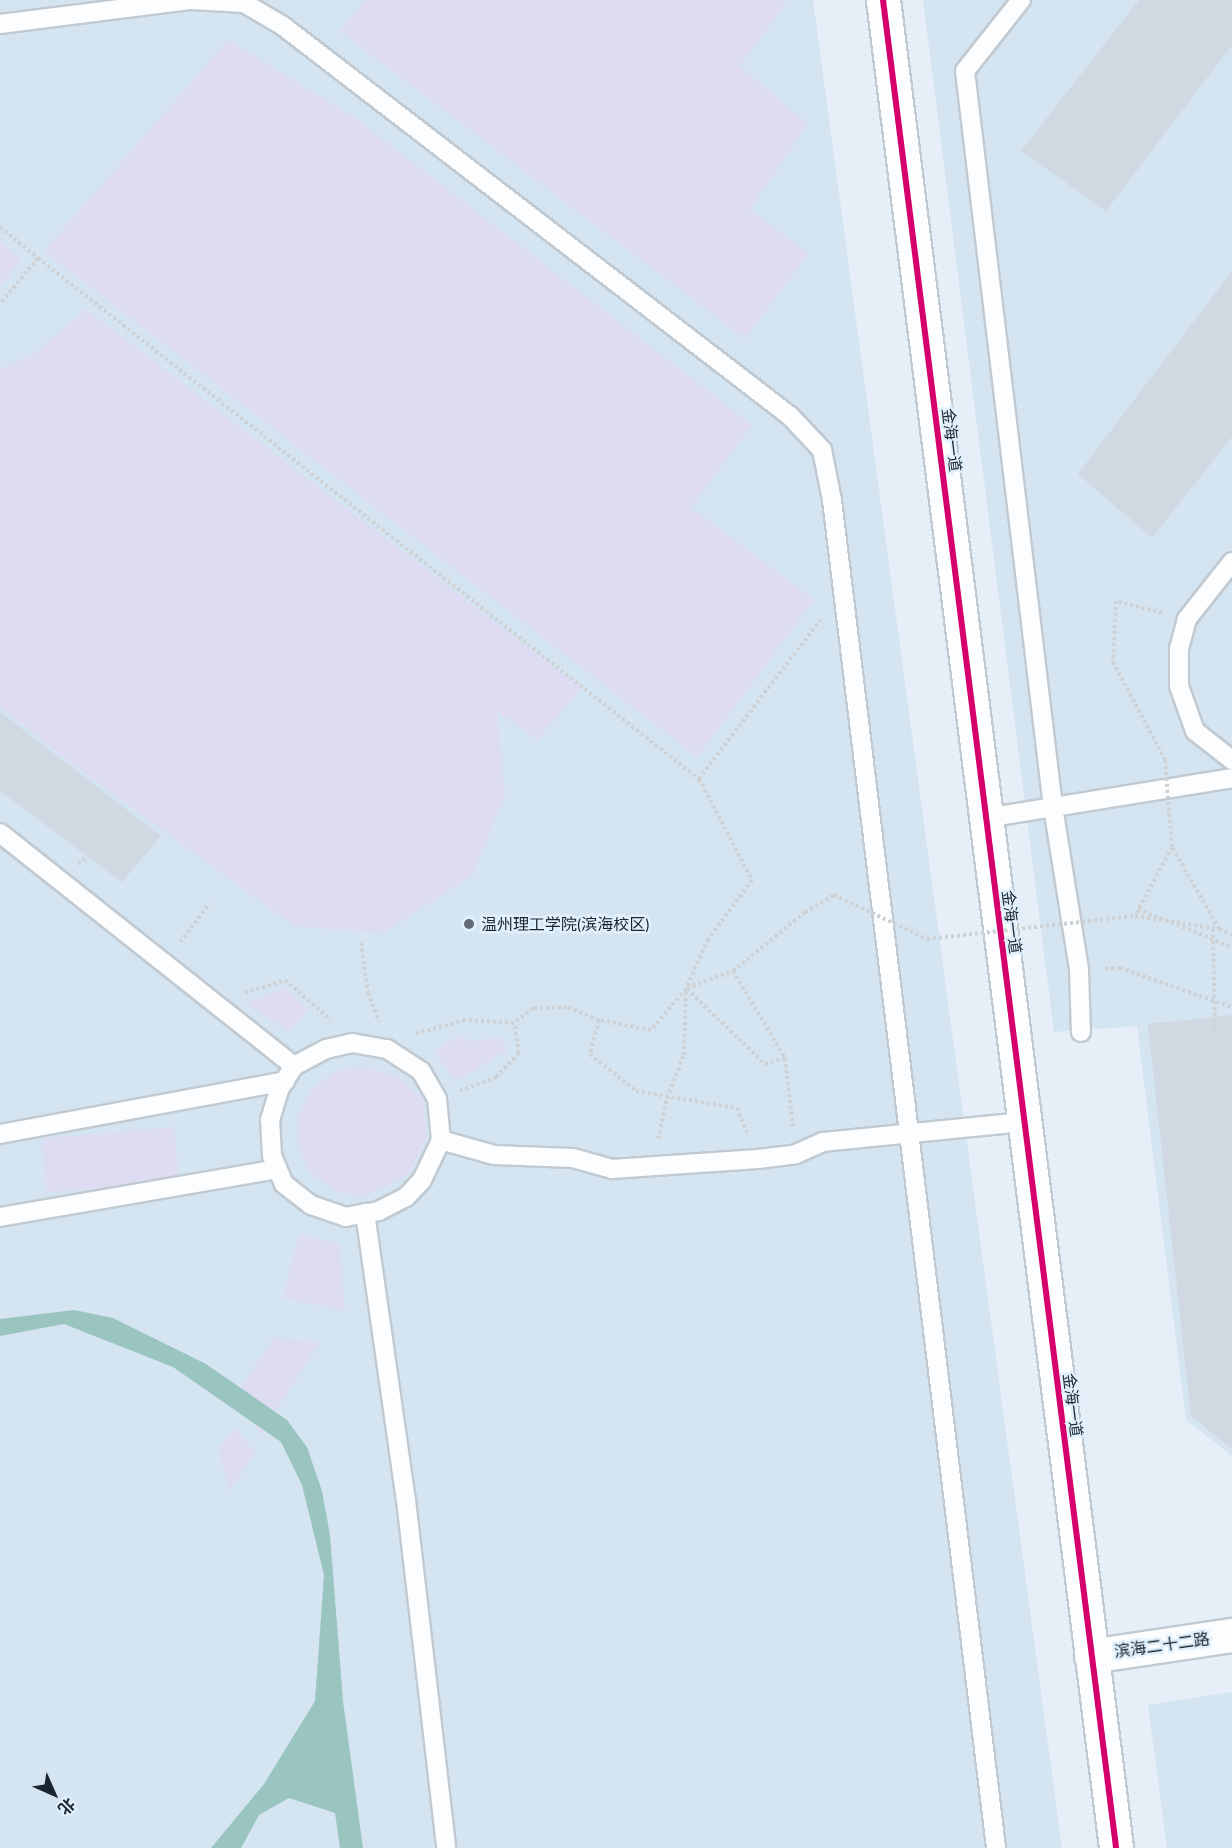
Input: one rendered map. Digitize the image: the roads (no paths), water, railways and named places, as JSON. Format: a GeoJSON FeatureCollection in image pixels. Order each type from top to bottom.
{"type":"FeatureCollection","features":[{"type":"Feature","properties":{"kind":"street","name":"金海一道"},"geometry":{"type":"LineString","coordinates":[[883,0],[1116,1848]]}},
{"type":"Feature","properties":{"kind":"street","name":"滨海二十二路"},"geometry":{"type":"LineString","coordinates":[[1091,1656],[1232,1635]]}},
{"type":"Feature","properties":{"kind":"lane"},"geometry":{"type":"LineString","coordinates":[[0,24],[191,0],[244,3],[283,26],[790,416],[822,450],[843,590],[996,1848]]}},
{"type":"Feature","properties":{"kind":"lane"},"geometry":{"type":"LineString","coordinates":[[1021,0],[965,71],[1053,807],[1079,970],[1081,1032]]}},
{"type":"Feature","properties":{"kind":"lane"},"geometry":{"type":"LineString","coordinates":[[1232,562],[1187,619],[1179,649],[1179,686],[1195,731],[1232,760]]}},
{"type":"Feature","properties":{"kind":"lane"},"geometry":{"type":"LineString","coordinates":[[986,818],[1232,778]]}},
{"type":"Feature","properties":{"kind":"lane"},"geometry":{"type":"LineString","coordinates":[[0,833],[216,1002],[289,1074]]}},
{"type":"Feature","properties":{"kind":"lane"},"geometry":{"type":"LineString","coordinates":[[0,1134],[289,1074],[326,1049],[352,1043],[391,1052],[421,1071],[437,1099],[441,1140],[422,1180],[406,1197],[365,1213],[346,1217],[310,1205],[284,1184],[272,1156],[270,1120],[289,1074]]}},
{"type":"Feature","properties":{"kind":"lane"},"geometry":{"type":"LineString","coordinates":[[441,1140],[494,1155],[573,1158],[612,1169],[758,1159],[796,1154],[823,1142],[910,1130],[1024,1122]]}},
{"type":"Feature","properties":{"kind":"lane"},"geometry":{"type":"LineString","coordinates":[[0,1217],[277,1169]]}},
{"type":"Feature","properties":{"kind":"lane"},"geometry":{"type":"LineString","coordinates":[[365,1213],[406,1500],[446,1848]]}},
{"type":"Feature","properties":{"kind":"place","name":"温州理工学院(滨海校区)"},"geometry":{"type":"Point","coordinates":[469,924]}}]}
